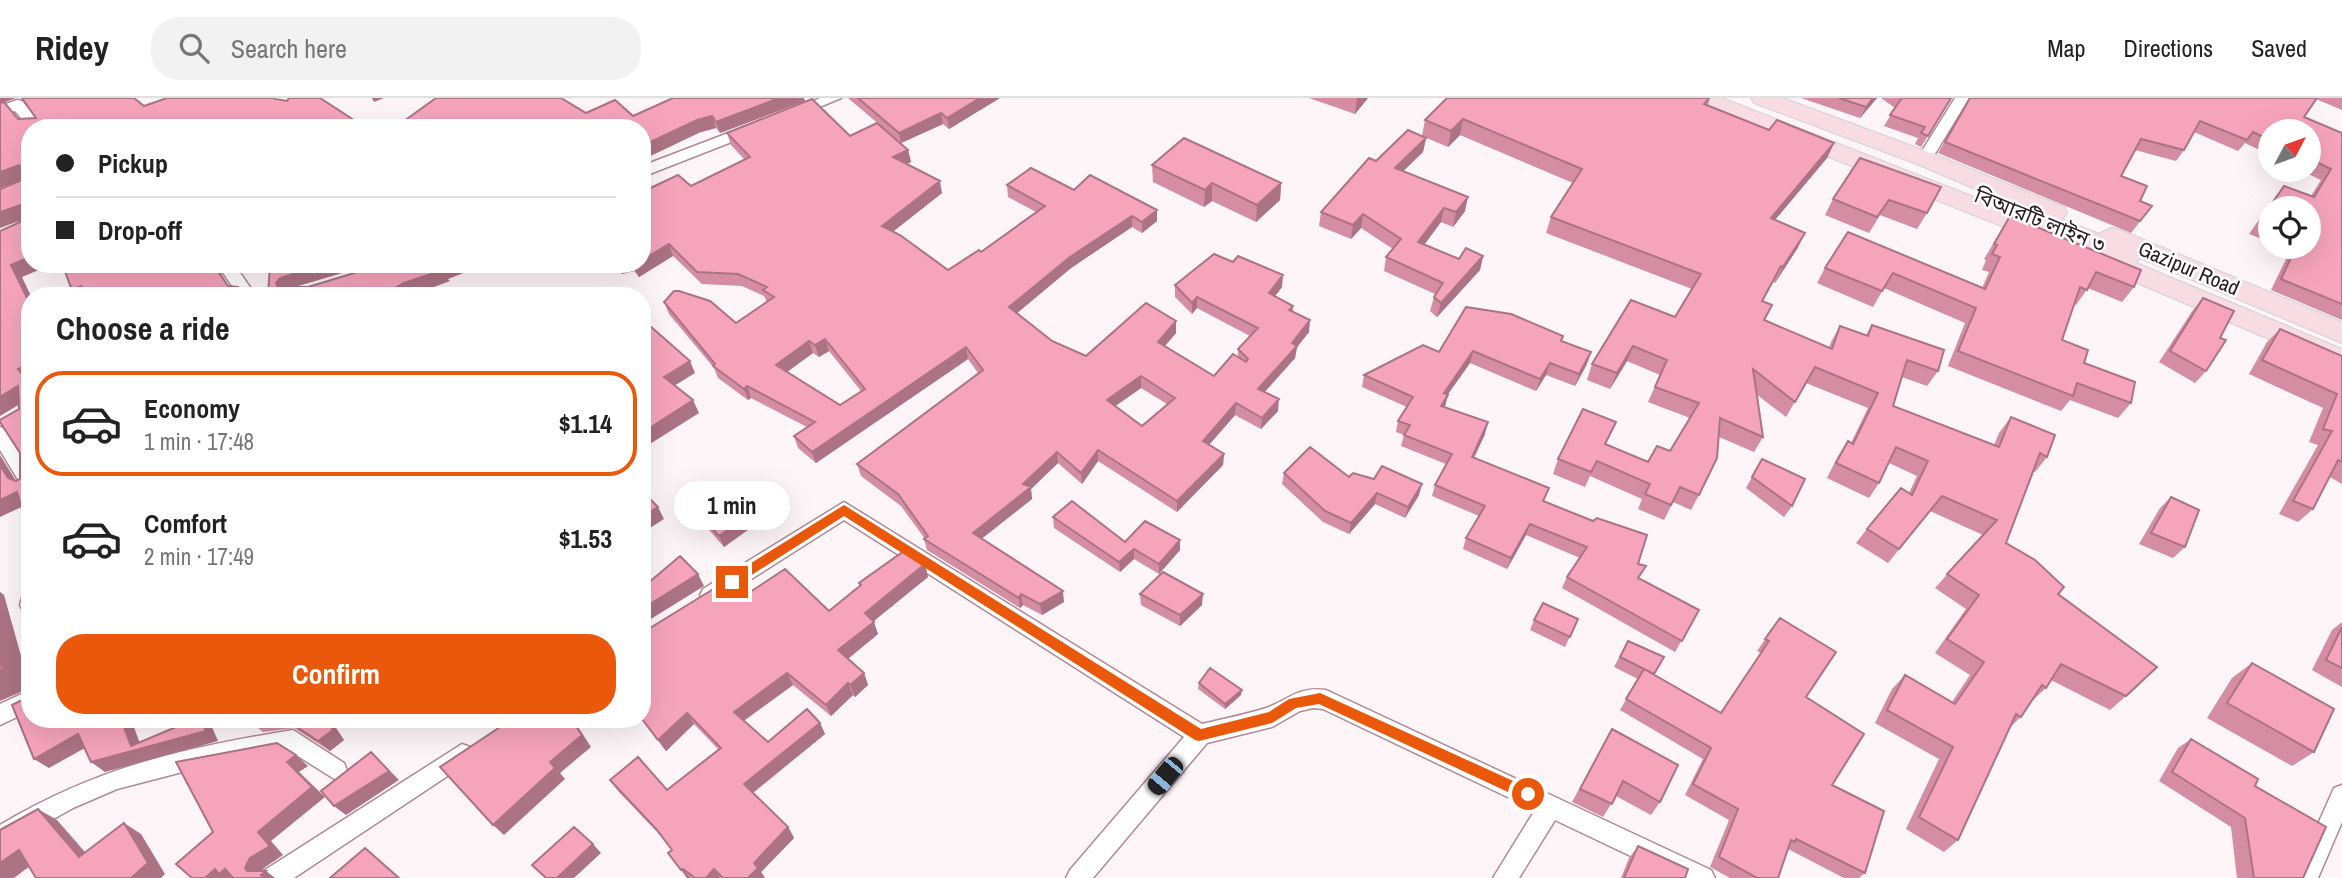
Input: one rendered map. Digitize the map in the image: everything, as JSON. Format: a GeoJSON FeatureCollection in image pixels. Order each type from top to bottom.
{"type":"FeatureCollection","features":[{"type":"Feature","properties":{"kind":"main road","name":"Gazipur Road"},"geometry":{"type":"LineString","coordinates":[[1702,98],[1973,204],[2342,360]]}},
{"type":"Feature","properties":{"kind":"main road","name":"বিআরটি লাইন ৩"},"geometry":{"type":"LineString","coordinates":[[1737,98],[2017,210],[2342,347]]}},
{"type":"Feature","properties":{"kind":"main road","name":"Gazipur Road"},"geometry":{"type":"LineString","coordinates":[[1762,98],[1925,159],[2342,333]]}},
{"type":"Feature","properties":{"kind":"street"},"geometry":{"type":"LineString","coordinates":[[651,169],[834,98]]}},
{"type":"Feature","properties":{"kind":"street"},"geometry":{"type":"LineString","coordinates":[[1925,159],[1962,98]]}},
{"type":"Feature","properties":{"kind":"street"},"geometry":{"type":"LineString","coordinates":[[0,112],[17,104],[30,119]]}},
{"type":"Feature","properties":{"kind":"street"},"geometry":{"type":"LineString","coordinates":[[0,435],[21,469]]}},
{"type":"Feature","properties":{"kind":"street"},"geometry":{"type":"LineString","coordinates":[[698,603],[844,510],[1199,735]]}},
{"type":"Feature","properties":{"kind":"street"},"geometry":{"type":"LineString","coordinates":[[1079,878],[1199,735],[1260,721],[1294,703],[1320,698],[1703,878]]}},
{"type":"Feature","properties":{"kind":"street"},"geometry":{"type":"LineString","coordinates":[[0,715],[21,704]]}},
{"type":"Feature","properties":{"kind":"street"},"geometry":{"type":"LineString","coordinates":[[0,838],[54,805],[133,773],[239,750],[293,740],[336,770]]}},
{"type":"Feature","properties":{"kind":"street"},"geometry":{"type":"LineString","coordinates":[[272,878],[482,742]]}},
{"type":"Feature","properties":{"kind":"street"},"geometry":{"type":"LineString","coordinates":[[2306,878],[2342,796]]}},
{"type":"Feature","properties":{"kind":"street"},"geometry":{"type":"LineString","coordinates":[[1505,878],[1551,805]]}},
{"type":"Feature","properties":{"kind":"building"},"geometry":{"type":"Polygon","coordinates":[[[22,98],[134,98],[144,106],[167,98],[275,98],[287,101],[289,98],[320,98],[352,119],[21,119],[21,166],[0,172],[0,103],[4,102],[18,119],[36,118],[22,98]]]}},
{"type":"Feature","properties":{"kind":"building"},"geometry":{"type":"Polygon","coordinates":[[[436,98],[561,98],[586,113],[615,100],[633,116],[673,98],[779,98],[716,122],[712,116],[697,120],[651,142],[651,119],[407,119],[436,98]]]}},
{"type":"Feature","properties":{"kind":"building"},"geometry":{"type":"Polygon","coordinates":[[[858,98],[980,98],[947,118],[941,113],[899,133],[858,98]]]}},
{"type":"Feature","properties":{"kind":"building"},"geometry":{"type":"Polygon","coordinates":[[[1447,98],[1709,98],[1704,104],[1769,130],[1777,120],[1834,143],[1771,218],[1805,233],[1783,267],[1781,266],[1762,301],[1772,305],[1764,320],[1832,349],[1840,326],[1868,336],[1872,325],[1944,350],[1938,371],[1907,360],[1893,406],[1999,447],[2011,417],[2055,435],[2047,457],[2040,453],[2006,543],[2035,560],[2064,587],[2058,594],[2157,667],[2126,696],[2061,664],[2046,688],[2042,685],[2021,717],[2016,714],[1958,840],[1919,817],[1953,747],[1887,710],[1905,675],[1955,704],[1984,662],[1947,639],[1979,595],[1947,574],[1997,520],[1942,496],[1899,549],[1867,529],[1901,488],[1912,495],[1928,461],[1896,447],[1879,483],[1836,463],[1848,441],[1853,444],[1878,393],[1815,367],[1795,402],[1753,369],[1763,437],[1720,418],[1717,458],[1699,495],[1680,487],[1671,505],[1645,494],[1650,484],[1597,461],[1591,472],[1558,459],[1583,409],[1616,422],[1605,444],[1648,462],[1657,446],[1670,451],[1699,403],[1655,387],[1667,360],[1633,346],[1617,373],[1592,364],[1631,300],[1675,317],[1701,274],[1551,217],[1582,169],[1463,119],[1451,131],[1425,120],[1447,98]]]}},
{"type":"Feature","properties":{"kind":"building"},"geometry":{"type":"Polygon","coordinates":[[[1839,98],[1873,98],[1866,107],[1839,98]]]}},
{"type":"Feature","properties":{"kind":"building"},"geometry":{"type":"Polygon","coordinates":[[[1902,98],[1951,98],[1928,136],[1921,133],[1925,127],[1890,115],[1902,98]]]}},
{"type":"Feature","properties":{"kind":"building"},"geometry":{"type":"Polygon","coordinates":[[[1970,98],[2317,98],[2304,117],[2309,119],[2258,119],[2258,134],[2253,132],[2247,140],[2200,121],[2184,150],[2141,139],[2121,176],[2147,186],[2140,201],[2152,206],[2140,221],[1945,142],[1970,98]]]}},
{"type":"Feature","properties":{"kind":"building"},"geometry":{"type":"Polygon","coordinates":[[[812,99],[850,136],[877,123],[908,150],[893,157],[940,181],[882,226],[900,235],[948,270],[979,250],[981,252],[1045,206],[1007,185],[1031,168],[1074,190],[1090,175],[1157,210],[1142,222],[1132,216],[1070,257],[1009,307],[1052,341],[1086,356],[1146,303],[1176,321],[1158,342],[1214,376],[1233,354],[1246,362],[1248,359],[1238,349],[1258,328],[1197,297],[1192,303],[1175,285],[1214,254],[1233,262],[1238,256],[1283,275],[1269,293],[1293,306],[1289,310],[1310,320],[1292,343],[1297,346],[1258,389],[1279,399],[1262,418],[1236,403],[1203,441],[1224,454],[1177,501],[1098,450],[1081,473],[1057,452],[1023,484],[1031,487],[973,533],[1063,591],[1040,604],[1021,594],[1019,598],[924,539],[928,536],[898,494],[857,464],[983,370],[966,347],[812,452],[794,436],[815,422],[747,386],[744,389],[713,366],[715,364],[664,302],[674,291],[679,291],[710,301],[736,323],[774,297],[763,290],[767,287],[738,274],[697,272],[669,244],[651,255],[651,188],[678,175],[691,186],[750,157],[727,133],[812,99]],[[825,339],[815,345],[809,341],[776,365],[840,405],[865,389],[825,339]],[[1141,376],[1107,400],[1142,426],[1175,398],[1141,376]]]}},
{"type":"Feature","properties":{"kind":"building"},"geometry":{"type":"Polygon","coordinates":[[[2321,124],[2342,133],[2342,304],[2281,279],[2290,259],[2321,259],[2321,196],[2315,196],[2331,169],[2321,164],[2321,124]]]}},
{"type":"Feature","properties":{"kind":"building"},"geometry":{"type":"Polygon","coordinates":[[[1408,130],[1426,138],[1395,168],[1468,197],[1456,212],[1444,208],[1418,242],[1459,259],[1466,248],[1483,256],[1441,303],[1434,297],[1443,283],[1386,257],[1401,239],[1363,214],[1353,225],[1321,212],[1369,158],[1376,161],[1408,130]]]}},
{"type":"Feature","properties":{"kind":"building"},"geometry":{"type":"Polygon","coordinates":[[[1184,138],[1281,183],[1257,205],[1212,183],[1205,190],[1152,165],[1184,138]]]}},
{"type":"Feature","properties":{"kind":"building"},"geometry":{"type":"Polygon","coordinates":[[[1860,158],[1941,187],[1927,213],[1889,200],[1877,217],[1833,199],[1860,158]]]}},
{"type":"Feature","properties":{"kind":"building"},"geometry":{"type":"Polygon","coordinates":[[[21,180],[21,205],[0,212],[0,189],[21,180]]]}},
{"type":"Feature","properties":{"kind":"building"},"geometry":{"type":"Polygon","coordinates":[[[2284,186],[2311,196],[2277,196],[2284,186]]]}},
{"type":"Feature","properties":{"kind":"building"},"geometry":{"type":"Polygon","coordinates":[[[21,205],[21,261],[11,265],[22,287],[21,368],[18,369],[21,373],[21,506],[17,492],[0,500],[0,465],[8,478],[16,481],[20,479],[20,453],[0,422],[19,409],[18,386],[0,397],[0,231],[20,222],[21,205]]]}},
{"type":"Feature","properties":{"kind":"building"},"geometry":{"type":"Polygon","coordinates":[[[2010,216],[2141,270],[2134,287],[2096,272],[2087,290],[2080,287],[2062,340],[2088,350],[2084,363],[2135,382],[2131,403],[2077,383],[2073,396],[1958,351],[1976,308],[1893,273],[1882,291],[1825,268],[1848,232],[1985,289],[2000,257],[1992,254],[1997,245],[1994,244],[2010,216]]]}},
{"type":"Feature","properties":{"kind":"building"},"geometry":{"type":"Polygon","coordinates":[[[65,273],[219,273],[228,286],[238,287],[81,286],[71,287],[65,273]]]}},
{"type":"Feature","properties":{"kind":"building"},"geometry":{"type":"Polygon","coordinates":[[[269,273],[296,273],[280,278],[276,283],[278,287],[269,287],[269,273]]]}},
{"type":"Feature","properties":{"kind":"building"},"geometry":{"type":"Polygon","coordinates":[[[354,273],[434,273],[397,287],[308,287],[354,273]]]}},
{"type":"Feature","properties":{"kind":"building"},"geometry":{"type":"Polygon","coordinates":[[[2203,298],[2234,311],[2220,338],[2226,340],[2206,371],[2170,351],[2203,298]]]}},
{"type":"Feature","properties":{"kind":"building"},"geometry":{"type":"Polygon","coordinates":[[[1466,307],[1511,314],[1563,336],[1561,341],[1591,352],[1579,374],[1550,363],[1540,379],[1473,351],[1444,393],[1448,395],[1441,406],[1488,422],[1472,457],[1549,488],[1543,501],[1593,521],[1597,518],[1647,535],[1638,564],[1646,566],[1638,578],[1699,610],[1682,641],[1567,577],[1587,547],[1530,524],[1511,558],[1466,538],[1485,506],[1435,485],[1452,454],[1404,435],[1410,425],[1398,421],[1413,397],[1364,375],[1423,345],[1439,352],[1466,307]]]}},
{"type":"Feature","properties":{"kind":"building"},"geometry":{"type":"Polygon","coordinates":[[[651,327],[690,361],[664,377],[693,400],[651,427],[651,327]]]}},
{"type":"Feature","properties":{"kind":"building"},"geometry":{"type":"Polygon","coordinates":[[[2280,329],[2342,356],[2342,462],[2338,460],[2313,509],[2293,501],[2332,431],[2323,429],[2337,394],[2262,360],[2280,329]]]}},
{"type":"Feature","properties":{"kind":"building"},"geometry":{"type":"Polygon","coordinates":[[[1310,447],[1349,477],[1353,473],[1374,479],[1382,466],[1422,484],[1408,507],[1377,493],[1351,523],[1325,511],[1284,473],[1310,447]]]}},
{"type":"Feature","properties":{"kind":"building"},"geometry":{"type":"Polygon","coordinates":[[[1762,459],[1805,479],[1792,506],[1752,477],[1762,459]]]}},
{"type":"Feature","properties":{"kind":"building"},"geometry":{"type":"Polygon","coordinates":[[[722,485],[752,513],[719,536],[691,505],[722,485]]]}},
{"type":"Feature","properties":{"kind":"building"},"geometry":{"type":"Polygon","coordinates":[[[2171,497],[2199,510],[2185,547],[2151,533],[2171,497]]]}},
{"type":"Feature","properties":{"kind":"building"},"geometry":{"type":"Polygon","coordinates":[[[651,500],[658,507],[651,511],[651,500]]]}},
{"type":"Feature","properties":{"kind":"building"},"geometry":{"type":"Polygon","coordinates":[[[1072,501],[1125,542],[1145,521],[1180,540],[1159,564],[1134,549],[1119,562],[1053,517],[1072,501]]]}},
{"type":"Feature","properties":{"kind":"building"},"geometry":{"type":"Polygon","coordinates":[[[904,551],[925,564],[865,613],[874,622],[838,650],[864,673],[850,685],[848,683],[826,705],[787,673],[734,712],[768,742],[807,709],[820,723],[744,784],[788,827],[754,863],[758,868],[748,878],[723,878],[714,869],[706,878],[695,878],[681,870],[668,853],[672,850],[657,830],[610,780],[638,757],[667,790],[721,748],[687,713],[658,740],[649,728],[651,728],[651,627],[728,580],[741,598],[785,569],[829,611],[861,585],[859,583],[904,551]]]}},
{"type":"Feature","properties":{"kind":"building"},"geometry":{"type":"Polygon","coordinates":[[[680,556],[698,574],[651,603],[651,581],[680,556]]]}},
{"type":"Feature","properties":{"kind":"building"},"geometry":{"type":"Polygon","coordinates":[[[1163,572],[1203,594],[1180,615],[1140,594],[1163,572]]]}},
{"type":"Feature","properties":{"kind":"building"},"geometry":{"type":"Polygon","coordinates":[[[1543,603],[1578,619],[1570,637],[1534,620],[1543,603]]]}},
{"type":"Feature","properties":{"kind":"building"},"geometry":{"type":"Polygon","coordinates":[[[1780,618],[1836,652],[1806,697],[1864,734],[1832,785],[1884,811],[1865,873],[1796,839],[1795,842],[1791,840],[1778,878],[1757,878],[1719,857],[1738,809],[1693,784],[1711,748],[1626,699],[1644,669],[1721,713],[1769,641],[1765,639],[1780,618]]]}},
{"type":"Feature","properties":{"kind":"building"},"geometry":{"type":"Polygon","coordinates":[[[2342,627],[2342,668],[2326,660],[2342,627]]]}},
{"type":"Feature","properties":{"kind":"building"},"geometry":{"type":"Polygon","coordinates":[[[1628,641],[1664,657],[1654,674],[1620,657],[1628,641]]]}},
{"type":"Feature","properties":{"kind":"building"},"geometry":{"type":"Polygon","coordinates":[[[2252,663],[2334,709],[2314,752],[2227,703],[2252,663]]]}},
{"type":"Feature","properties":{"kind":"building"},"geometry":{"type":"Polygon","coordinates":[[[1210,668],[1242,690],[1225,704],[1199,683],[1210,668]]]}},
{"type":"Feature","properties":{"kind":"building"},"geometry":{"type":"Polygon","coordinates":[[[21,700],[21,727],[12,705],[21,700]]]}},
{"type":"Feature","properties":{"kind":"building"},"geometry":{"type":"Polygon","coordinates":[[[21,728],[124,728],[131,746],[174,728],[204,728],[206,731],[91,762],[78,734],[34,759],[21,728]]]}},
{"type":"Feature","properties":{"kind":"building"},"geometry":{"type":"Polygon","coordinates":[[[298,728],[332,728],[333,730],[318,741],[298,728]]]}},
{"type":"Feature","properties":{"kind":"building"},"geometry":{"type":"Polygon","coordinates":[[[498,728],[577,728],[582,735],[550,762],[555,768],[493,825],[440,767],[498,728]]]}},
{"type":"Feature","properties":{"kind":"building"},"geometry":{"type":"Polygon","coordinates":[[[1612,729],[1678,765],[1660,802],[1623,781],[1612,804],[1580,789],[1612,729]]]}},
{"type":"Feature","properties":{"kind":"building"},"geometry":{"type":"Polygon","coordinates":[[[2191,739],[2258,779],[2255,786],[2326,827],[2303,878],[2254,878],[2245,818],[2172,772],[2191,739]]]}},
{"type":"Feature","properties":{"kind":"building"},"geometry":{"type":"Polygon","coordinates":[[[277,743],[296,755],[287,762],[312,787],[258,832],[270,846],[250,858],[245,868],[247,871],[266,871],[261,875],[264,878],[233,878],[225,869],[219,874],[215,869],[205,878],[192,878],[176,864],[213,832],[176,762],[277,743]]]}},
{"type":"Feature","properties":{"kind":"building"},"geometry":{"type":"Polygon","coordinates":[[[371,752],[389,771],[334,806],[321,791],[371,752]]]}},
{"type":"Feature","properties":{"kind":"building"},"geometry":{"type":"Polygon","coordinates":[[[38,809],[79,857],[124,823],[148,863],[131,878],[36,878],[19,850],[0,863],[0,830],[38,809]]]}},
{"type":"Feature","properties":{"kind":"building"},"geometry":{"type":"Polygon","coordinates":[[[574,827],[593,844],[557,878],[546,878],[532,865],[574,827]]]}},
{"type":"Feature","properties":{"kind":"building"},"geometry":{"type":"Polygon","coordinates":[[[1638,846],[1688,869],[1685,878],[1624,878],[1638,846]]]}},
{"type":"Feature","properties":{"kind":"building"},"geometry":{"type":"Polygon","coordinates":[[[365,848],[399,878],[330,878],[365,848]]]}},
{"type":"Feature","properties":{"kind":"route"},"geometry":{"type":"LineString","coordinates":[[732,582],[844,510],[1199,735],[1272,717],[1294,703],[1320,698],[1528,794]]}}]}
